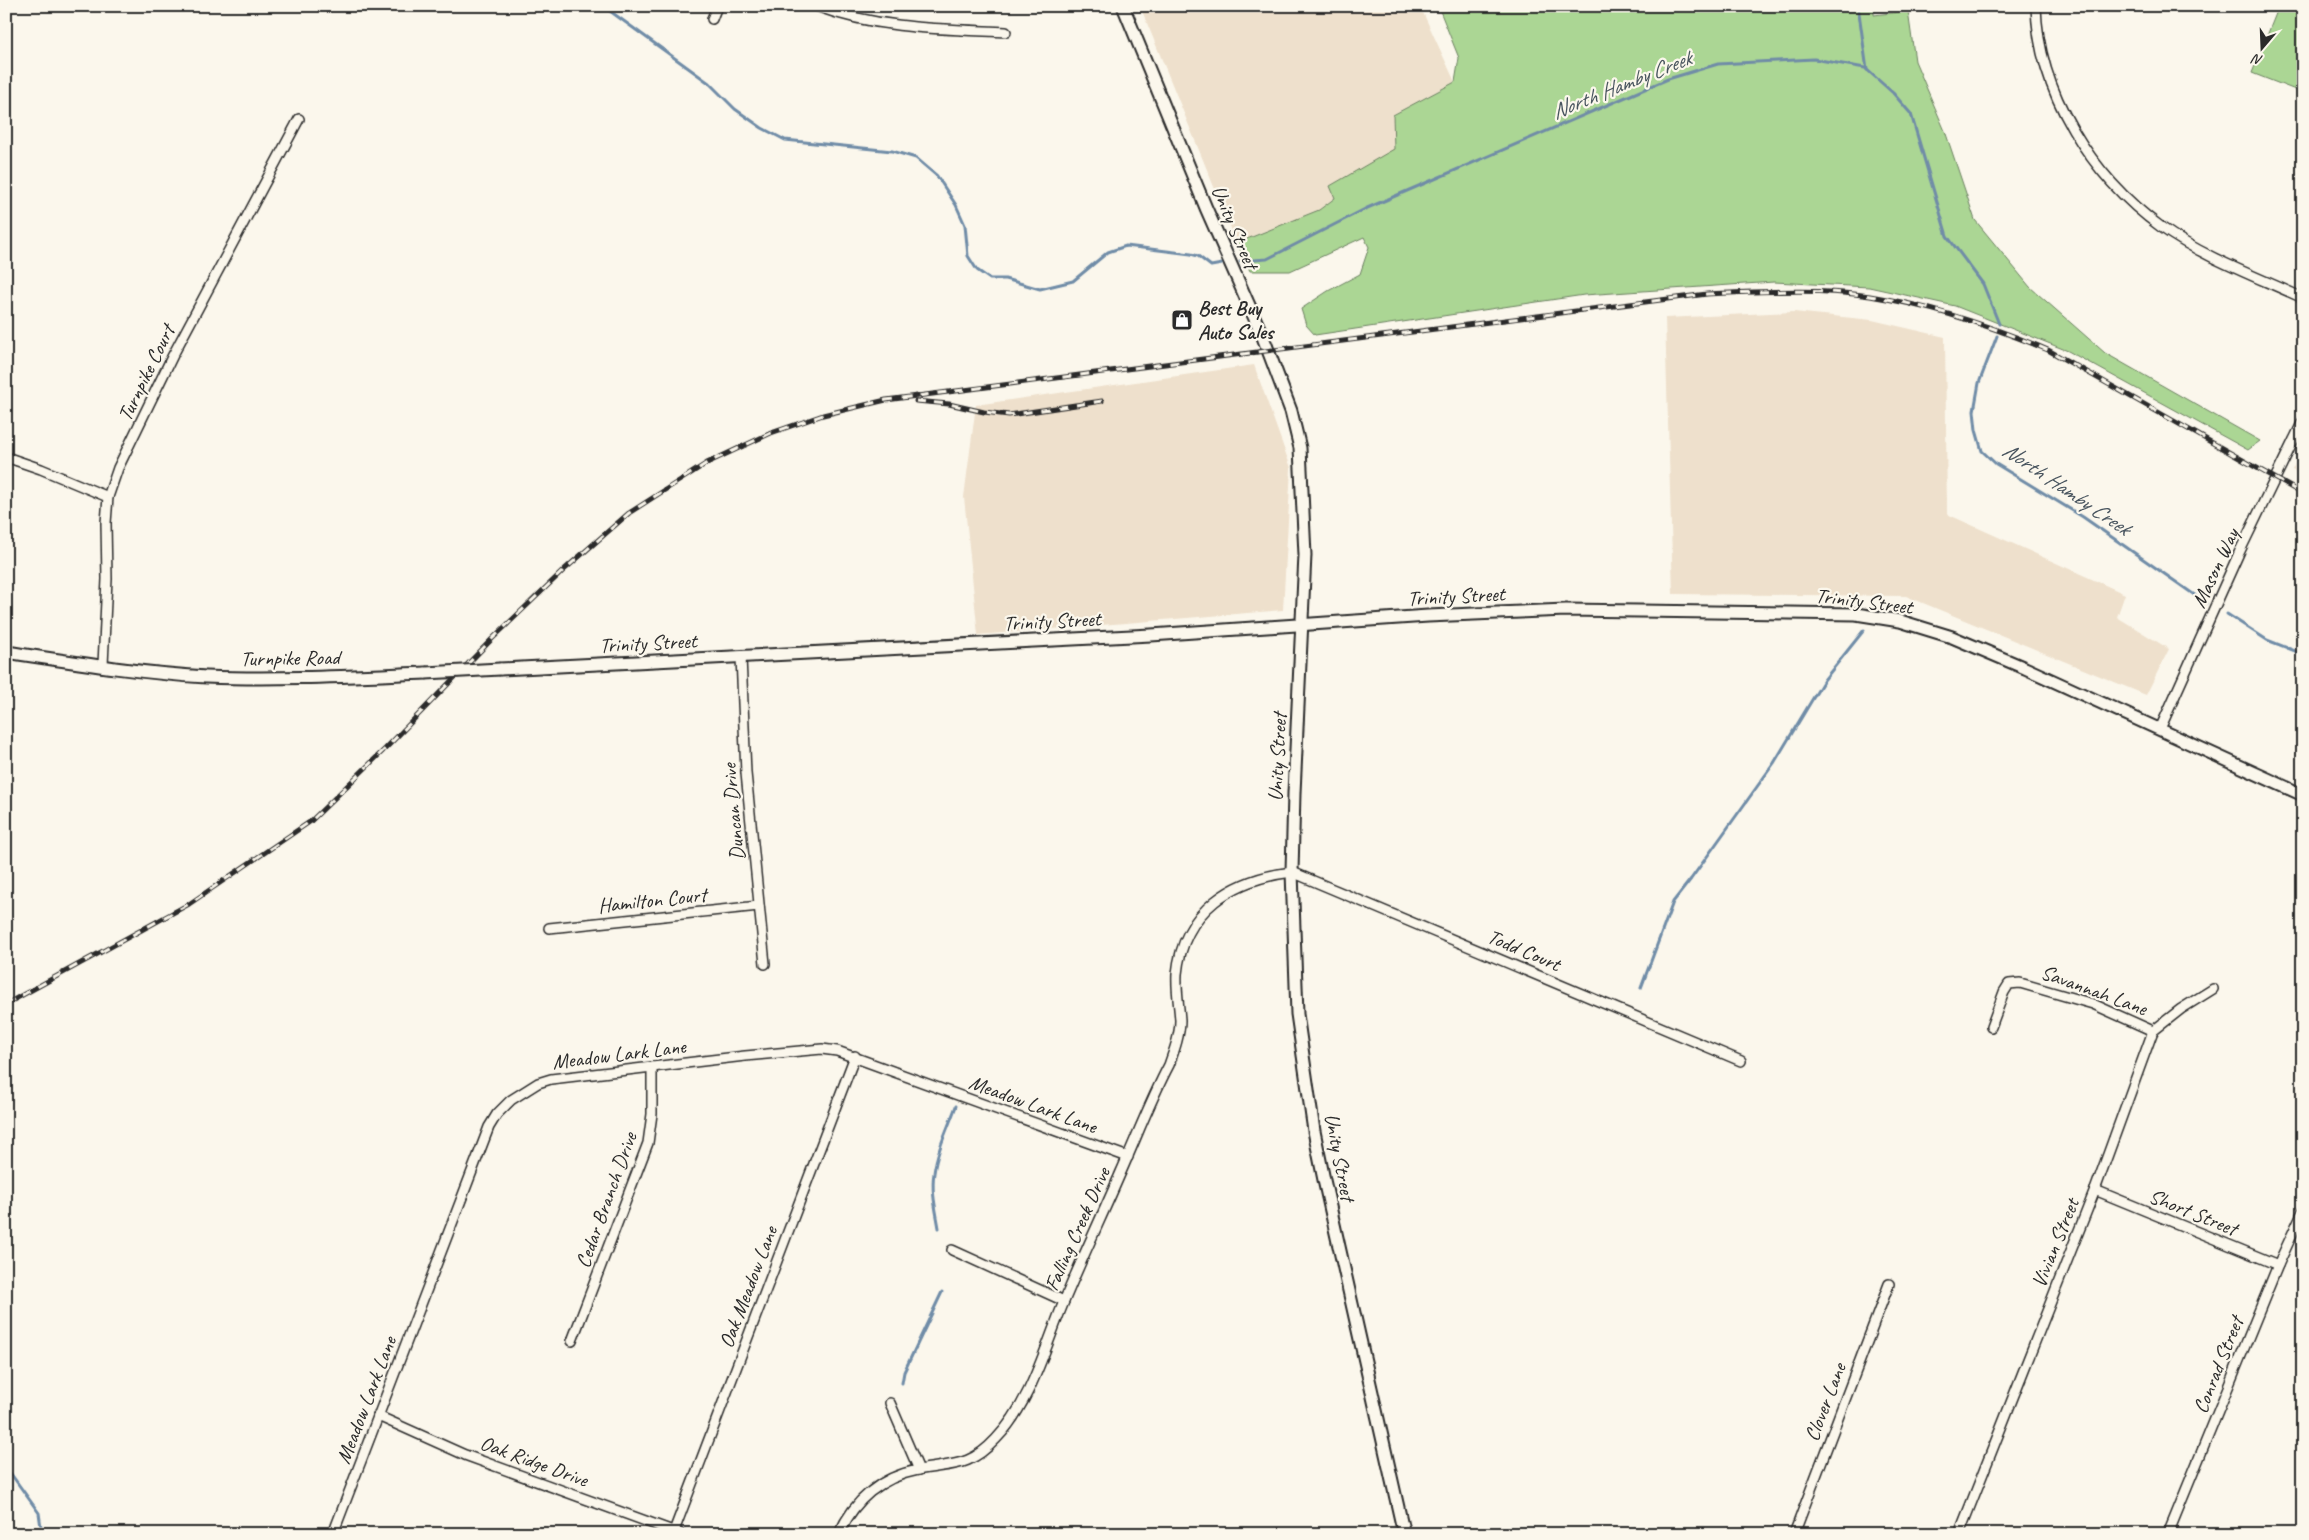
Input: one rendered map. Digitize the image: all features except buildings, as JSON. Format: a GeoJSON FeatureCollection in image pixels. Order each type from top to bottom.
{"type":"FeatureCollection","features":[{"type":"Feature","properties":{"kind":"street"},"geometry":{"type":"LineString","coordinates":[[712,19],[717,6]]}},
{"type":"Feature","properties":{"kind":"street"},"geometry":{"type":"LineString","coordinates":[[816,6],[850,17],[901,27],[1006,32]]}},
{"type":"Feature","properties":{"kind":"street"},"geometry":{"type":"LineString","coordinates":[[850,17],[853,6]]}},
{"type":"Feature","properties":{"kind":"street","name":"Unity Street"},"geometry":{"type":"LineString","coordinates":[[1123,6],[1206,208],[1263,337],[1290,411],[1300,448],[1304,485],[1303,625],[1294,788],[1292,872],[1297,1014],[1314,1131],[1404,1534]]}},
{"type":"Feature","properties":{"kind":"street"},"geometry":{"type":"LineString","coordinates":[[2036,6],[2040,43],[2048,72],[2073,128],[2089,154],[2131,202],[2161,227],[2187,243],[2303,298]]}},
{"type":"Feature","properties":{"kind":"street","name":"Turnpike Court"},"geometry":{"type":"LineString","coordinates":[[103,665],[107,579],[106,523],[108,497],[118,468],[173,355],[299,119]]}},
{"type":"Feature","properties":{"kind":"street","name":"Mason Way"},"geometry":{"type":"LineString","coordinates":[[2160,729],[2239,553],[2303,421]]}},
{"type":"Feature","properties":{"kind":"street"},"geometry":{"type":"LineString","coordinates":[[6,457],[108,497]]}},
{"type":"Feature","properties":{"kind":"street","name":"Trinity Street"},"geometry":{"type":"LineString","coordinates":[[576,665],[1303,625],[1428,616],[1566,610],[1856,614],[1900,621],[1936,631],[2026,668],[2303,795]]}},
{"type":"Feature","properties":{"kind":"street","name":"Turnpike Road"},"geometry":{"type":"LineString","coordinates":[[6,652],[177,675],[241,678],[299,678],[576,665]]}},
{"type":"Feature","properties":{"kind":"street","name":"Duncan Drive"},"geometry":{"type":"LineString","coordinates":[[741,657],[746,773],[765,964]]}},
{"type":"Feature","properties":{"kind":"street","name":"Todd Court"},"geometry":{"type":"LineString","coordinates":[[1292,872],[1741,1060]]}},
{"type":"Feature","properties":{"kind":"street","name":"Falling Creek Drive"},"geometry":{"type":"LineString","coordinates":[[839,1534],[846,1519],[861,1499],[878,1485],[894,1477],[919,1470],[944,1468],[971,1459],[985,1450],[1009,1424],[1028,1389],[1064,1301],[1128,1158],[1176,1044],[1180,1022],[1177,976],[1183,945],[1191,929],[1204,908],[1243,884],[1292,872]]}},
{"type":"Feature","properties":{"kind":"street","name":"Hamilton Court"},"geometry":{"type":"LineString","coordinates":[[550,928],[759,906]]}},
{"type":"Feature","properties":{"kind":"street","name":"Savannah Lane"},"geometry":{"type":"LineString","coordinates":[[1991,1027],[2004,992],[2010,984],[2020,983],[2093,1004],[2153,1031]]}},
{"type":"Feature","properties":{"kind":"street"},"geometry":{"type":"LineString","coordinates":[[2153,1031],[2181,1009],[2213,989]]}},
{"type":"Feature","properties":{"kind":"street","name":"Vivian Street"},"geometry":{"type":"LineString","coordinates":[[1958,1534],[2095,1190],[2153,1031]]}},
{"type":"Feature","properties":{"kind":"street","name":"Meadow Lark Lane"},"geometry":{"type":"LineString","coordinates":[[333,1534],[468,1181],[497,1114],[511,1100],[525,1090],[551,1079],[822,1049],[855,1056],[1128,1158]]}},
{"type":"Feature","properties":{"kind":"street","name":"Oak Meadow Lane"},"geometry":{"type":"LineString","coordinates":[[678,1532],[855,1056]]}},
{"type":"Feature","properties":{"kind":"street","name":"Cedar Branch Drive"},"geometry":{"type":"LineString","coordinates":[[572,1341],[648,1143],[652,1114],[652,1067]]}},
{"type":"Feature","properties":{"kind":"street","name":"Short Street"},"geometry":{"type":"LineString","coordinates":[[2095,1190],[2278,1265]]}},
{"type":"Feature","properties":{"kind":"street","name":"Conrad Street"},"geometry":{"type":"LineString","coordinates":[[2168,1534],[2278,1265],[2303,1211]]}},
{"type":"Feature","properties":{"kind":"street"},"geometry":{"type":"LineString","coordinates":[[952,1250],[1064,1301]]}},
{"type":"Feature","properties":{"kind":"street","name":"Clover Lane"},"geometry":{"type":"LineString","coordinates":[[1794,1534],[1889,1284]]}},
{"type":"Feature","properties":{"kind":"street"},"geometry":{"type":"LineString","coordinates":[[890,1403],[919,1470]]}},
{"type":"Feature","properties":{"kind":"street","name":"Oak Ridge Drive"},"geometry":{"type":"LineString","coordinates":[[378,1416],[465,1455],[678,1532]]}},
{"type":"Feature","properties":{"kind":"shaded area"},"geometry":{"type":"Polygon","coordinates":[[[1140,6],[1420,6],[1455,82],[1393,115],[1394,150],[1330,186],[1335,198],[1319,210],[1237,243],[1140,6]]]}},
{"type":"Feature","properties":{"kind":"shaded area"},"geometry":{"type":"Polygon","coordinates":[[[1794,312],[1872,320],[1945,337],[1947,514],[2125,594],[2117,617],[2169,649],[2146,695],[1906,596],[1673,594],[1665,318],[1794,312]]]}},
{"type":"Feature","properties":{"kind":"shaded area"},"geometry":{"type":"Polygon","coordinates":[[[1254,365],[1291,468],[1283,610],[978,635],[964,497],[976,405],[1254,365]]]}},
{"type":"Feature","properties":{"kind":"shaded area"},"geometry":{"type":"Polygon","coordinates":[[[2303,447],[2303,475],[2292,470],[2303,447]]]}},
{"type":"Feature","properties":{"kind":"green space"},"geometry":{"type":"Polygon","coordinates":[[[1438,6],[1874,6],[1874,15],[1908,11],[1915,61],[1945,131],[1975,220],[2030,287],[2105,353],[2260,441],[2248,450],[2068,351],[1955,306],[1869,287],[1774,282],[1584,295],[1315,335],[1306,325],[1301,309],[1328,291],[1360,274],[1369,247],[1364,237],[1290,271],[1250,271],[1237,243],[1319,210],[1335,198],[1330,186],[1394,149],[1393,115],[1455,82],[1459,58],[1438,6]]]}},
{"type":"Feature","properties":{"kind":"green space"},"geometry":{"type":"Polygon","coordinates":[[[2279,6],[2303,6],[2303,93],[2252,73],[2279,6]]]}},
{"type":"Feature","properties":{"kind":"waterway","name":"North Hamby Creek"},"geometry":{"type":"LineString","coordinates":[[603,6],[709,83],[735,109],[762,128],[785,140],[892,151],[916,158],[937,176],[956,205],[965,225],[968,256],[977,270],[990,279],[1005,279],[1040,289],[1073,281],[1108,252],[1126,246],[1191,254],[1198,256],[1211,266],[1222,264]]}},
{"type":"Feature","properties":{"kind":"waterway"},"geometry":{"type":"LineString","coordinates":[[1858,6],[1867,70]]}},
{"type":"Feature","properties":{"kind":"waterway","name":"North Hamby Creek"},"geometry":{"type":"LineString","coordinates":[[1240,261],[1267,259],[1365,209],[1668,79],[1718,64],[1814,59],[1865,68],[1893,93],[1911,114],[1947,236],[1983,284],[1999,324]]}},
{"type":"Feature","properties":{"kind":"waterway","name":"North Hamby Creek"},"geometry":{"type":"LineString","coordinates":[[1997,336],[1979,383],[1974,411],[1976,430],[1982,451],[1996,464],[2083,517],[2206,603]]}},
{"type":"Feature","properties":{"kind":"waterway","name":"North Hamby Creek"},"geometry":{"type":"LineString","coordinates":[[2227,614],[2267,640],[2303,654]]}},
{"type":"Feature","properties":{"kind":"waterway"},"geometry":{"type":"LineString","coordinates":[[1641,988],[1673,902],[1774,763],[1824,680],[1864,630]]}},
{"type":"Feature","properties":{"kind":"waterway"},"geometry":{"type":"LineString","coordinates":[[939,1228],[933,1194],[935,1164],[956,1106]]}},
{"type":"Feature","properties":{"kind":"waterway"},"geometry":{"type":"LineString","coordinates":[[902,1383],[904,1372],[942,1292]]}},
{"type":"Feature","properties":{"kind":"waterway"},"geometry":{"type":"LineString","coordinates":[[6,1467],[39,1513],[42,1534]]}},
{"type":"Feature","properties":{"kind":"railway"},"geometry":{"type":"LineString","coordinates":[[6,1004],[189,904],[311,821],[385,749],[492,639],[565,569],[629,513],[707,463],[771,433],[823,415],[886,400],[1707,294],[1788,291],[1829,292],[1870,296],[1939,311],[1983,325],[2048,350],[2303,494]]}},
{"type":"Feature","properties":{"kind":"railway"},"geometry":{"type":"LineString","coordinates":[[916,401],[949,404],[984,412],[1009,415],[1102,401]]}},
{"type":"Feature","properties":{"kind":"place","name":"Best Buy Auto Sales"},"geometry":{"type":"Point","coordinates":[1182,320]}}]}
